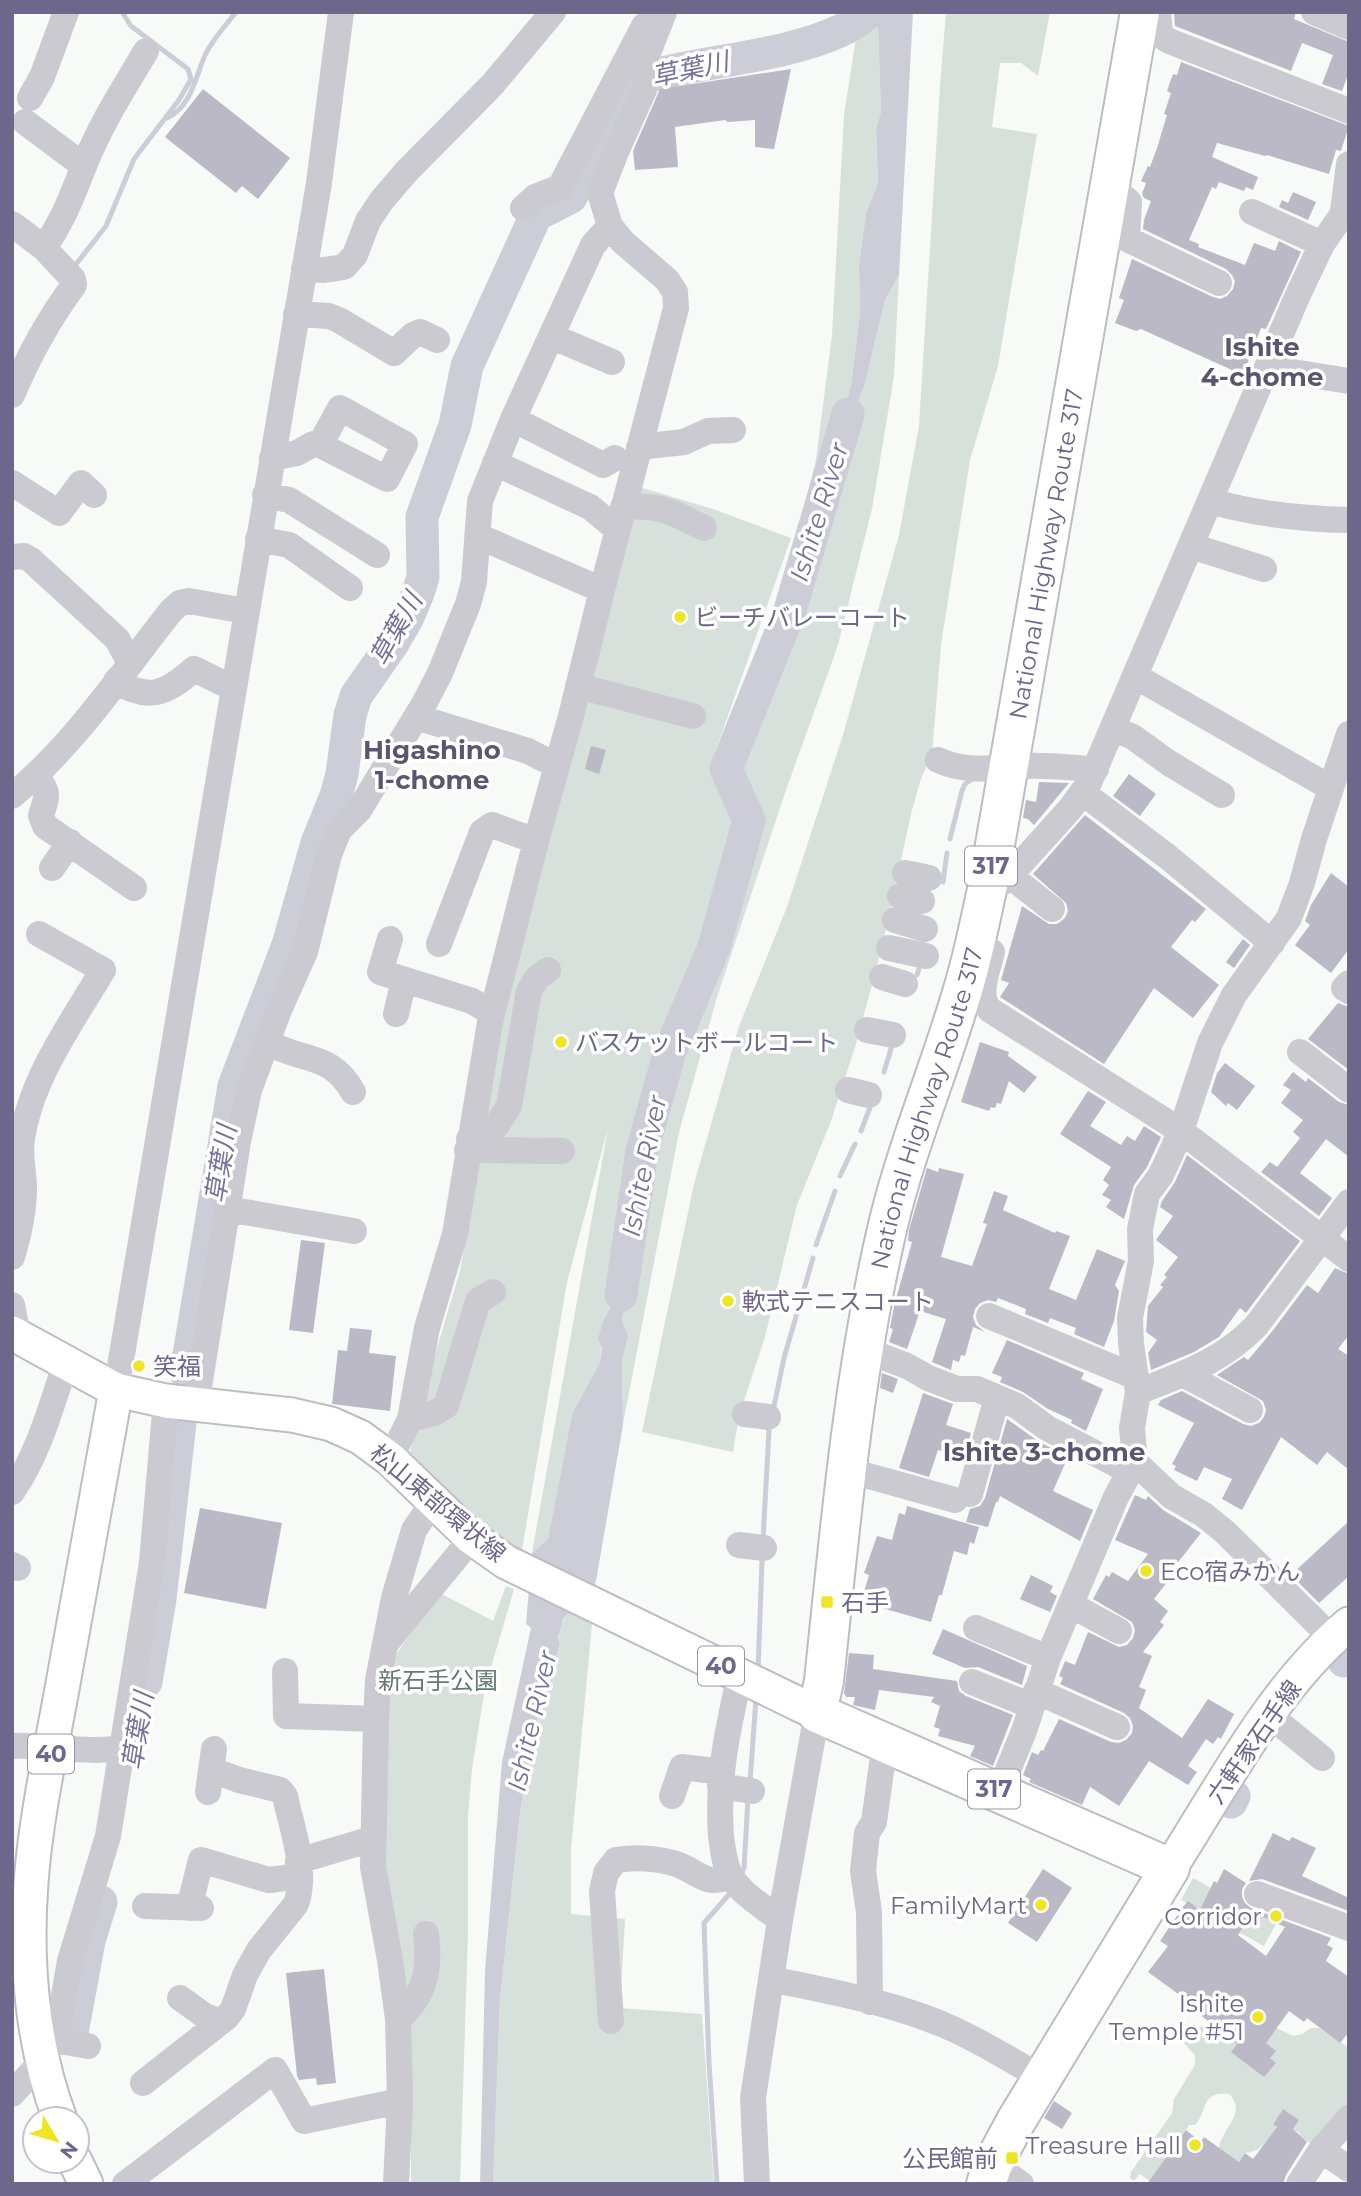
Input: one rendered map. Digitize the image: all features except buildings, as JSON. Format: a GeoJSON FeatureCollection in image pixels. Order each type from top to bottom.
{"type":"FeatureCollection","features":[{"type":"Feature","properties":{"kind":"highway","name":"National Highway Route 317"},"geometry":{"type":"LineString","coordinates":[[817,1713],[824,1681],[847,1470],[865,1350],[889,1223],[922,1110],[962,992],[977,933],[999,880],[1009,769],[1140,12]]}},
{"type":"Feature","properties":{"kind":"highway","name":"317"},"geometry":{"type":"LineString","coordinates":[[817,1713],[1170,1868]]}},
{"type":"Feature","properties":{"kind":"highway"},"geometry":{"type":"LineString","coordinates":[[1000,2177],[1043,2078],[1170,1868]]}},
{"type":"Feature","properties":{"kind":"main road","name":"松山東部環状線"},"geometry":{"type":"LineString","coordinates":[[12,1333],[116,1390],[181,1403],[292,1415],[331,1424],[360,1437],[390,1459],[472,1538],[516,1568],[817,1713]]}},
{"type":"Feature","properties":{"kind":"main road","name":"40"},"geometry":{"type":"LineString","coordinates":[[58,2105],[48,2050],[35,2017],[30,1922],[31,1882],[52,1747],[116,1390]]}},
{"type":"Feature","properties":{"kind":"main road","name":"六軒家石手線"},"geometry":{"type":"LineString","coordinates":[[1170,1868],[1241,1753],[1269,1714],[1340,1631]]}},
{"type":"Feature","properties":{"kind":"street"},"geometry":{"type":"LineString","coordinates":[[66,12],[42,77],[37,118],[83,166]]}},
{"type":"Feature","properties":{"kind":"street"},"geometry":{"type":"LineString","coordinates":[[116,1390],[319,183],[341,12]]}},
{"type":"Feature","properties":{"kind":"street"},"geometry":{"type":"LineString","coordinates":[[303,268],[324,270],[344,267],[355,255],[368,222],[382,200],[492,85],[553,12]]}},
{"type":"Feature","properties":{"kind":"street"},"geometry":{"type":"LineString","coordinates":[[584,179],[651,12]]}},
{"type":"Feature","properties":{"kind":"street"},"geometry":{"type":"LineString","coordinates":[[523,208],[536,197],[584,179],[615,154],[645,77],[648,53],[664,12]]}},
{"type":"Feature","properties":{"kind":"street"},"geometry":{"type":"LineString","coordinates":[[1158,12],[1160,35],[1169,41],[1349,111]]}},
{"type":"Feature","properties":{"kind":"street"},"geometry":{"type":"LineString","coordinates":[[1314,12],[1349,27]]}},
{"type":"Feature","properties":{"kind":"street"},"geometry":{"type":"LineString","coordinates":[[44,248],[61,224],[83,166],[146,51]]}},
{"type":"Feature","properties":{"kind":"street"},"geometry":{"type":"LineString","coordinates":[[1052,909],[999,880],[1083,793],[1096,769],[1322,244],[1347,210],[1349,164]]}},
{"type":"Feature","properties":{"kind":"street"},"geometry":{"type":"LineString","coordinates":[[390,1459],[410,1419],[427,1328],[455,1234],[492,1013],[620,518],[627,452],[676,307],[675,292],[667,279],[623,242],[610,226],[584,179]]}},
{"type":"Feature","properties":{"kind":"street"},"geometry":{"type":"LineString","coordinates":[[1108,191],[1119,192],[1129,202],[1126,239],[1219,283]]}},
{"type":"Feature","properties":{"kind":"street"},"geometry":{"type":"LineString","coordinates":[[1252,212],[1322,244]]}},
{"type":"Feature","properties":{"kind":"street"},"geometry":{"type":"LineString","coordinates":[[12,224],[44,248],[73,279],[74,285],[53,313],[29,355],[12,395]]}},
{"type":"Feature","properties":{"kind":"street"},"geometry":{"type":"LineString","coordinates":[[12,2094],[48,2050],[59,2024],[70,1961],[108,1836],[152,1562],[181,1403],[227,1209],[237,1142],[249,1090],[305,952],[339,830],[359,810],[440,673],[474,582],[480,501],[513,419],[593,245],[610,226]]}},
{"type":"Feature","properties":{"kind":"street"},"geometry":{"type":"LineString","coordinates":[[296,314],[329,316],[394,353],[420,332],[437,340]]}},
{"type":"Feature","properties":{"kind":"street"},"geometry":{"type":"LineString","coordinates":[[551,336],[612,362]]}},
{"type":"Feature","properties":{"kind":"street"},"geometry":{"type":"LineString","coordinates":[[1267,368],[1349,381]]}},
{"type":"Feature","properties":{"kind":"street"},"geometry":{"type":"LineString","coordinates":[[513,419],[603,465],[627,452],[684,442],[708,431],[733,430]]}},
{"type":"Feature","properties":{"kind":"street"},"geometry":{"type":"LineString","coordinates":[[272,457],[297,453],[313,444],[320,445]]}},
{"type":"Feature","properties":{"kind":"street"},"geometry":{"type":"LineString","coordinates":[[495,463],[620,518],[647,505],[666,508],[704,528]]}},
{"type":"Feature","properties":{"kind":"street"},"geometry":{"type":"LineString","coordinates":[[12,483],[59,513],[81,483],[94,495]]}},
{"type":"Feature","properties":{"kind":"street"},"geometry":{"type":"LineString","coordinates":[[258,539],[289,545],[357,580],[289,500],[265,495]]}},
{"type":"Feature","properties":{"kind":"street"},"geometry":{"type":"LineString","coordinates":[[1210,501],[1234,508],[1314,520],[1349,520]]}},
{"type":"Feature","properties":{"kind":"street"},"geometry":{"type":"LineString","coordinates":[[478,536],[601,590]]}},
{"type":"Feature","properties":{"kind":"street"},"geometry":{"type":"LineString","coordinates":[[1191,546],[1265,568]]}},
{"type":"Feature","properties":{"kind":"street"},"geometry":{"type":"LineString","coordinates":[[12,557],[24,556],[31,560],[54,593],[117,639],[126,687],[155,693],[167,690],[194,669],[233,688]]}},
{"type":"Feature","properties":{"kind":"street"},"geometry":{"type":"LineString","coordinates":[[12,796],[37,776],[67,743],[180,603],[189,601],[245,611]]}},
{"type":"Feature","properties":{"kind":"street"},"geometry":{"type":"LineString","coordinates":[[1135,676],[1331,788]]}},
{"type":"Feature","properties":{"kind":"street"},"geometry":{"type":"LineString","coordinates":[[578,686],[693,716]]}},
{"type":"Feature","properties":{"kind":"street"},"geometry":{"type":"LineString","coordinates":[[416,717],[528,751],[557,766]]}},
{"type":"Feature","properties":{"kind":"street"},"geometry":{"type":"LineString","coordinates":[[1113,728],[1133,737],[1222,795]]}},
{"type":"Feature","properties":{"kind":"street"},"geometry":{"type":"LineString","coordinates":[[999,1792],[1048,1658],[1116,1497],[1132,1466],[1132,1428],[1137,1385],[1130,1318],[1141,1261],[1140,1229],[1147,1194],[1161,1175],[1181,1131],[1210,1044],[1234,995],[1289,918],[1348,736]]}},
{"type":"Feature","properties":{"kind":"street"},"geometry":{"type":"LineString","coordinates":[[938,760],[952,766],[995,770],[1025,766],[1096,769]]}},
{"type":"Feature","properties":{"kind":"street"},"geometry":{"type":"LineString","coordinates":[[37,776],[47,791],[48,798],[41,816],[45,826],[134,888]]}},
{"type":"Feature","properties":{"kind":"street"},"geometry":{"type":"LineString","coordinates":[[1083,793],[1168,857],[1272,943]]}},
{"type":"Feature","properties":{"kind":"street"},"geometry":{"type":"LineString","coordinates":[[439,943],[482,832],[492,825],[536,841]]}},
{"type":"Feature","properties":{"kind":"street"},"geometry":{"type":"LineString","coordinates":[[52,868],[70,842]]}},
{"type":"Feature","properties":{"kind":"street"},"geometry":{"type":"LineString","coordinates":[[910,893],[925,929]]}},
{"type":"Feature","properties":{"kind":"street"},"geometry":{"type":"LineString","coordinates":[[977,933],[990,937],[993,945],[983,994],[984,1004],[990,1010],[1124,1092],[1181,1131],[1349,1259]]}},
{"type":"Feature","properties":{"kind":"street"},"geometry":{"type":"LineString","coordinates":[[12,1257],[23,1203],[24,1183],[20,1161],[19,1117],[103,970],[39,934]]}},
{"type":"Feature","properties":{"kind":"street"},"geometry":{"type":"LineString","coordinates":[[390,939],[380,972],[472,1001],[492,1013]]}},
{"type":"Feature","properties":{"kind":"street"},"geometry":{"type":"LineString","coordinates":[[889,948],[926,956]]}},
{"type":"Feature","properties":{"kind":"street"},"geometry":{"type":"LineString","coordinates":[[468,1144],[496,1126],[509,1106],[529,991],[537,978],[548,970]]}},
{"type":"Feature","properties":{"kind":"street"},"geometry":{"type":"LineString","coordinates":[[396,1014],[404,979]]}},
{"type":"Feature","properties":{"kind":"street"},"geometry":{"type":"LineString","coordinates":[[1349,982],[1344,988],[1349,991]]}},
{"type":"Feature","properties":{"kind":"street"},"geometry":{"type":"LineString","coordinates":[[867,1030],[893,1035]]}},
{"type":"Feature","properties":{"kind":"street"},"geometry":{"type":"LineString","coordinates":[[267,1042],[283,1051],[329,1064],[345,1078],[353,1092]]}},
{"type":"Feature","properties":{"kind":"street"},"geometry":{"type":"LineString","coordinates":[[1300,1052],[1349,1090]]}},
{"type":"Feature","properties":{"kind":"street"},"geometry":{"type":"LineString","coordinates":[[468,1144],[562,1151]]}},
{"type":"Feature","properties":{"kind":"street"},"geometry":{"type":"LineString","coordinates":[[989,1316],[1137,1385],[1183,1374],[1203,1366],[1238,1345],[1256,1326],[1349,1202]]}},
{"type":"Feature","properties":{"kind":"street"},"geometry":{"type":"LineString","coordinates":[[227,1209],[349,1224]]}},
{"type":"Feature","properties":{"kind":"street"},"geometry":{"type":"LineString","coordinates":[[410,1419],[434,1413],[446,1406],[478,1301],[494,1292]]}},
{"type":"Feature","properties":{"kind":"street"},"geometry":{"type":"LineString","coordinates":[[12,1305],[15,1320],[12,1326]]}},
{"type":"Feature","properties":{"kind":"street"},"geometry":{"type":"LineString","coordinates":[[865,1350],[957,1390],[977,1389],[1017,1406],[1047,1428],[1132,1466],[1171,1496],[1204,1515],[1340,1631]]}},
{"type":"Feature","properties":{"kind":"street"},"geometry":{"type":"LineString","coordinates":[[12,1492],[26,1472],[36,1449],[66,1362]]}},
{"type":"Feature","properties":{"kind":"street"},"geometry":{"type":"LineString","coordinates":[[1183,1374],[1250,1410]]}},
{"type":"Feature","properties":{"kind":"street"},"geometry":{"type":"LineString","coordinates":[[847,1470],[962,1497],[997,1398]]}},
{"type":"Feature","properties":{"kind":"street"},"geometry":{"type":"LineString","coordinates":[[389,2180],[400,2101],[398,2019],[376,1892],[372,1839],[378,1679],[394,1598],[414,1530],[433,1502]]}},
{"type":"Feature","properties":{"kind":"street"},"geometry":{"type":"LineString","coordinates":[[384,1646],[472,1538]]}},
{"type":"Feature","properties":{"kind":"street"},"geometry":{"type":"LineString","coordinates":[[1071,1605],[1119,1631]]}},
{"type":"Feature","properties":{"kind":"street"},"geometry":{"type":"LineString","coordinates":[[976,1628],[1048,1658]]}},
{"type":"Feature","properties":{"kind":"street"},"geometry":{"type":"LineString","coordinates":[[285,1671],[286,1716],[376,1719]]}},
{"type":"Feature","properties":{"kind":"street"},"geometry":{"type":"LineString","coordinates":[[740,1675],[725,1743],[721,1779],[719,1800],[722,1842],[730,1876],[739,1887],[780,1920]]}},
{"type":"Feature","properties":{"kind":"street"},"geometry":{"type":"LineString","coordinates":[[972,1682],[1034,1698],[1117,1727]]}},
{"type":"Feature","properties":{"kind":"street"},"geometry":{"type":"LineString","coordinates":[[757,2184],[753,2098],[780,1920],[817,1713]]}},
{"type":"Feature","properties":{"kind":"street"},"geometry":{"type":"LineString","coordinates":[[1269,1714],[1322,1758]]}},
{"type":"Feature","properties":{"kind":"street"},"geometry":{"type":"LineString","coordinates":[[870,2002],[869,1912],[863,1871],[867,1833],[874,1822],[884,1742]]}},
{"type":"Feature","properties":{"kind":"street"},"geometry":{"type":"LineString","coordinates":[[12,1746],[101,1752],[122,1748]]}},
{"type":"Feature","properties":{"kind":"street"},"geometry":{"type":"LineString","coordinates":[[672,1796],[682,1767],[752,1791]]}},
{"type":"Feature","properties":{"kind":"street"},"geometry":{"type":"LineString","coordinates":[[143,2082],[221,2022],[233,2009],[245,1975],[259,1950],[296,1904],[300,1893],[297,1846],[285,1796],[280,1790],[211,1771]]}},
{"type":"Feature","properties":{"kind":"street"},"geometry":{"type":"LineString","coordinates":[[145,1906],[195,1908],[201,1860],[269,1880],[372,1839]]}},
{"type":"Feature","properties":{"kind":"street"},"geometry":{"type":"LineString","coordinates":[[611,2021],[602,1891],[606,1873],[616,1860],[630,1858],[673,1862],[710,1882],[730,1876]]}},
{"type":"Feature","properties":{"kind":"street"},"geometry":{"type":"LineString","coordinates":[[1258,1894],[1349,1928]]}},
{"type":"Feature","properties":{"kind":"street"},"geometry":{"type":"LineString","coordinates":[[398,2019],[424,1985],[429,1958],[426,1934]]}},
{"type":"Feature","properties":{"kind":"street"},"geometry":{"type":"LineString","coordinates":[[771,1979],[907,2011],[953,2029],[1043,2078]]}},
{"type":"Feature","properties":{"kind":"street"},"geometry":{"type":"LineString","coordinates":[[180,1998],[205,2016],[221,2022]]}},
{"type":"Feature","properties":{"kind":"street"},"geometry":{"type":"LineString","coordinates":[[48,2050],[88,2046]]}},
{"type":"Feature","properties":{"kind":"street"},"geometry":{"type":"LineString","coordinates":[[125,2184],[275,2070],[303,2120],[400,2101]]}},
{"type":"Feature","properties":{"kind":"street"},"geometry":{"type":"LineString","coordinates":[[1298,2184],[1321,2150],[1349,2118]]}},
{"type":"Feature","properties":{"kind":"street"},"geometry":{"type":"LineString","coordinates":[[1321,2150],[1349,2169]]}},
{"type":"Feature","properties":{"kind":"green space"},"geometry":{"type":"Polygon","coordinates":[[[946,12],[1050,12],[1038,76],[1021,63],[1000,63],[992,127],[1037,134],[998,366],[970,460],[941,645],[932,754],[912,810],[882,947],[856,1044],[831,1121],[797,1205],[765,1337],[739,1416],[733,1452],[642,1432],[694,1184],[739,1026],[787,907],[843,735],[899,535],[919,426],[946,12]]]}},
{"type":"Feature","properties":{"kind":"green space"},"geometry":{"type":"Polygon","coordinates":[[[878,27],[881,112],[876,129],[878,183],[866,213],[859,264],[860,312],[851,384],[835,451],[864,387],[885,300],[899,275],[894,376],[872,509],[838,645],[717,997],[679,1132],[623,1424],[622,1361],[628,1336],[622,1320],[632,1265],[627,1251],[613,1300],[604,1319],[600,1362],[572,1414],[548,1539],[532,1553],[608,1128],[567,1282],[521,1556],[409,1456],[433,1361],[460,1271],[479,1163],[484,1095],[633,485],[713,509],[791,538],[712,761],[780,602],[816,460],[832,335],[844,115],[856,37],[878,27]]]}},
{"type":"Feature","properties":{"kind":"green space"},"geometry":{"type":"Polygon","coordinates":[[[596,1581],[571,1849],[571,1914],[625,1919],[620,2008],[702,2014],[714,2184],[493,2184],[500,1999],[520,1813],[532,1738],[560,1644],[560,1627],[570,1610],[596,1581]]]}},
{"type":"Feature","properties":{"kind":"green space","name":"新石手公園"},"geometry":{"type":"Polygon","coordinates":[[[506,1586],[514,1589],[485,1688],[472,1769],[468,1816],[468,1933],[460,2184],[411,2184],[411,2033],[383,1896],[386,1746],[393,1658],[440,1593],[493,1621],[506,1586]]]}},
{"type":"Feature","properties":{"kind":"green space"},"geometry":{"type":"Polygon","coordinates":[[[1193,1878],[1276,1924],[1264,1946],[1181,1900],[1193,1878]]]}},
{"type":"Feature","properties":{"kind":"green space"},"geometry":{"type":"Polygon","coordinates":[[[1184,2025],[1219,2029],[1240,2040],[1231,2052],[1253,2050],[1276,2028],[1294,2036],[1311,2028],[1319,2028],[1349,2048],[1349,2113],[1313,2145],[1293,2129],[1299,2120],[1283,2109],[1273,2123],[1277,2127],[1267,2141],[1260,2148],[1245,2153],[1239,2162],[1219,2148],[1235,2114],[1234,2101],[1229,2094],[1213,2095],[1195,2125],[1189,2125],[1151,2182],[1140,2174],[1134,2181],[1130,2178],[1131,2172],[1172,2113],[1174,2099],[1195,2065],[1195,2055],[1179,2038],[1179,2030],[1184,2025]]]}},
{"type":"Feature","properties":{"kind":"water"},"geometry":{"type":"Polygon","coordinates":[[[854,12],[913,12],[899,275],[885,300],[864,387],[834,457],[851,384],[860,312],[859,264],[866,213],[878,183],[876,129],[881,112],[878,27],[856,37],[851,16],[854,12]]]}},
{"type":"Feature","properties":{"kind":"water"},"geometry":{"type":"Polygon","coordinates":[[[627,1250],[632,1265],[622,1320],[628,1336],[622,1361],[623,1425],[596,1581],[563,1619],[558,1637],[560,1644],[532,1738],[520,1813],[500,1999],[493,2184],[480,2184],[485,1971],[502,1762],[531,1628],[526,1624],[532,1553],[548,1539],[572,1414],[600,1362],[602,1348],[598,1339],[614,1300],[627,1250]]]}},
{"type":"Feature","properties":{"kind":"waterway"},"geometry":{"type":"LineString","coordinates":[[73,268],[106,226],[134,159],[179,100],[191,79],[188,69],[131,26],[122,12]]}},
{"type":"Feature","properties":{"kind":"waterway"},"geometry":{"type":"LineString","coordinates":[[167,118],[188,98],[206,53],[236,12]]}},
{"type":"Feature","properties":{"kind":"waterway","name":"草葉川"},"geometry":{"type":"LineString","coordinates":[[186,1373],[234,1086],[288,945],[317,843],[336,796],[342,774],[350,715],[356,696],[393,643],[418,593],[423,577],[422,517],[455,425],[467,366],[536,215],[571,197],[633,81],[792,48],[846,28],[869,12]]}},
{"type":"Feature","properties":{"kind":"waterway","name":"Ishite River"},"geometry":{"type":"LineString","coordinates":[[621,1295],[642,1151],[670,1051],[714,947],[749,820],[726,769],[790,610],[848,414]]}},
{"type":"Feature","properties":{"kind":"waterway"},"geometry":{"type":"LineString","coordinates":[[950,839],[962,791],[965,784],[973,778]]}},
{"type":"Feature","properties":{"kind":"waterway"},"geometry":{"type":"LineString","coordinates":[[943,882],[947,853]]}},
{"type":"Feature","properties":{"kind":"waterway"},"geometry":{"type":"LineString","coordinates":[[917,975],[921,962]]}},
{"type":"Feature","properties":{"kind":"waterway"},"geometry":{"type":"LineString","coordinates":[[884,1072],[893,1042]]}},
{"type":"Feature","properties":{"kind":"waterway"},"geometry":{"type":"LineString","coordinates":[[861,1131],[871,1105]]}},
{"type":"Feature","properties":{"kind":"waterway"},"geometry":{"type":"LineString","coordinates":[[840,1176],[855,1144]]}},
{"type":"Feature","properties":{"kind":"waterway"},"geometry":{"type":"LineString","coordinates":[[816,1245],[835,1191]]}},
{"type":"Feature","properties":{"kind":"waterway"},"geometry":{"type":"LineString","coordinates":[[773,1411],[784,1358],[813,1258]]}},
{"type":"Feature","properties":{"kind":"waterway","name":"草葉川"},"geometry":{"type":"LineString","coordinates":[[146,1682],[160,1599],[180,1423]]}},
{"type":"Feature","properties":{"kind":"waterway"},"geometry":{"type":"LineString","coordinates":[[763,1540],[769,1430]]}},
{"type":"Feature","properties":{"kind":"waterway"},"geometry":{"type":"LineString","coordinates":[[758,1671],[762,1561]]}},
{"type":"Feature","properties":{"kind":"waterway"},"geometry":{"type":"LineString","coordinates":[[1344,1661],[1349,1657]]}},
{"type":"Feature","properties":{"kind":"waterway"},"geometry":{"type":"LineString","coordinates":[[750,1782],[756,1698]]}},
{"type":"Feature","properties":{"kind":"waterway"},"geometry":{"type":"LineString","coordinates":[[1231,1802],[1234,1796]]}},
{"type":"Feature","properties":{"kind":"waterway"},"geometry":{"type":"LineString","coordinates":[[741,1875],[744,1868],[748,1798]]}},
{"type":"Feature","properties":{"kind":"waterway"},"geometry":{"type":"LineString","coordinates":[[717,2184],[704,1923],[732,1891]]}},
{"type":"Feature","properties":{"kind":"waterway","name":"草葉川"},"geometry":{"type":"LineString","coordinates":[[72,2033],[89,1941],[101,1902]]}},
{"type":"Feature","properties":{"kind":"place","name":"ビーチバレーコート"},"geometry":{"type":"Point","coordinates":[680,617]}},
{"type":"Feature","properties":{"kind":"place","name":"バスケットボールコート"},"geometry":{"type":"Point","coordinates":[561,1042]}},
{"type":"Feature","properties":{"kind":"place","name":"軟式テニスコート"},"geometry":{"type":"Point","coordinates":[728,1301]}},
{"type":"Feature","properties":{"kind":"place","name":"笑福"},"geometry":{"type":"Point","coordinates":[139,1366]}},
{"type":"Feature","properties":{"kind":"place","name":"Eco宿みかん"},"geometry":{"type":"Point","coordinates":[1146,1571]}},
{"type":"Feature","properties":{"kind":"place","name":"石手"},"geometry":{"type":"Point","coordinates":[827,1602]}},
{"type":"Feature","properties":{"kind":"place","name":"FamilyMart"},"geometry":{"type":"Point","coordinates":[1041,1905]}},
{"type":"Feature","properties":{"kind":"place","name":"Corridor"},"geometry":{"type":"Point","coordinates":[1276,1916]}},
{"type":"Feature","properties":{"kind":"place","name":"Ishite Temple #51"},"geometry":{"type":"Point","coordinates":[1258,2017]}},
{"type":"Feature","properties":{"kind":"place","name":"Treasure Hall"},"geometry":{"type":"Point","coordinates":[1195,2145]}},
{"type":"Feature","properties":{"kind":"place","name":"公民館前"},"geometry":{"type":"Point","coordinates":[1012,2158]}},
{"type":"Feature","properties":{"kind":"district","name":"Ishite 4-chome"},"geometry":{"type":"Point","coordinates":[1262,362]}},
{"type":"Feature","properties":{"kind":"district","name":"Higashino 1-chome"},"geometry":{"type":"Point","coordinates":[432,765]}},
{"type":"Feature","properties":{"kind":"district","name":"Ishite 3-chome"},"geometry":{"type":"Point","coordinates":[1044,1452]}}]}
